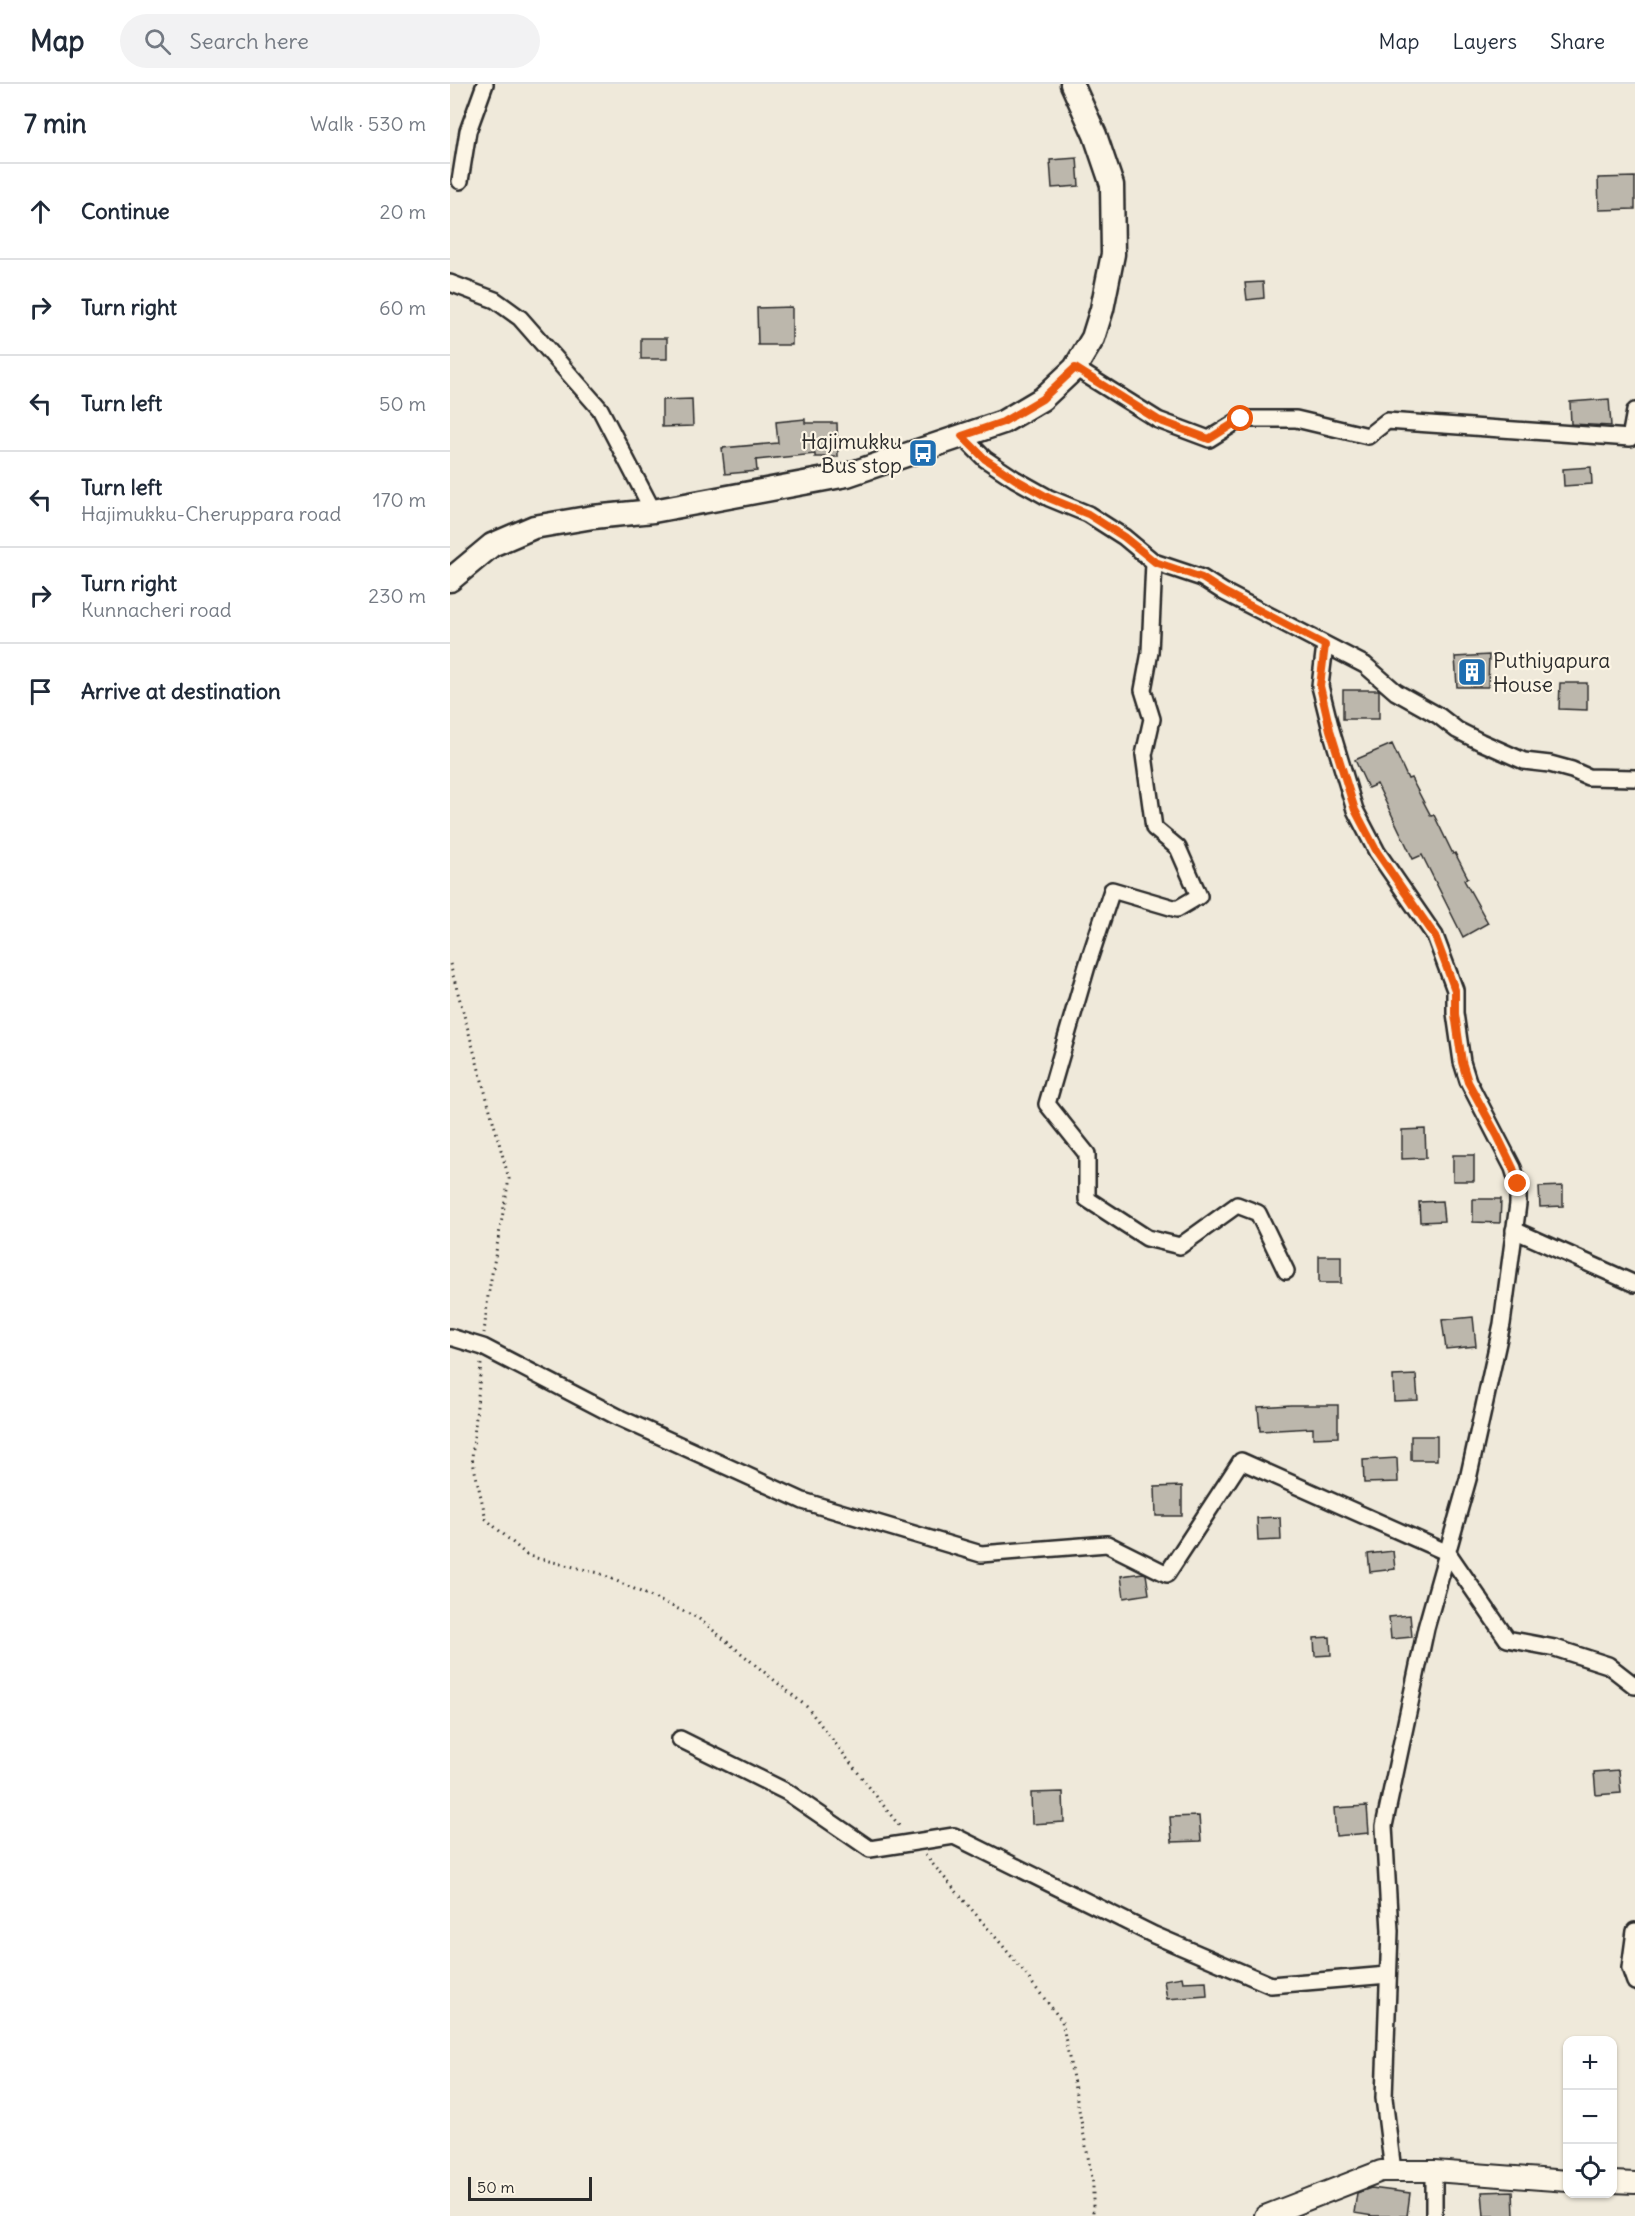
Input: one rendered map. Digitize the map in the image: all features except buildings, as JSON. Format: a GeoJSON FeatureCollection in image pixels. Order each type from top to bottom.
{"type":"FeatureCollection","features":[{"type":"Feature","properties":{"kind":"main road"},"geometry":{"type":"LineString","coordinates":[[450,580],[492,545],[534,527],[593,517],[653,511],[847,475],[1003,422],[1042,399],[1075,368],[1093,338],[1102,309],[1113,254],[1112,185],[1095,135],[1072,84]]}},
{"type":"Feature","properties":{"kind":"street"},"geometry":{"type":"LineString","coordinates":[[460,181],[468,131],[485,84]]}},
{"type":"Feature","properties":{"kind":"street"},"geometry":{"type":"LineString","coordinates":[[450,283],[495,300],[520,318],[600,409],[653,511]]}},
{"type":"Feature","properties":{"kind":"street"},"geometry":{"type":"LineString","coordinates":[[1075,368],[1158,420],[1209,439],[1241,419],[1296,419],[1368,436],[1387,421],[1630,438],[1635,411]]}},
{"type":"Feature","properties":{"kind":"street"},"geometry":{"type":"LineString","coordinates":[[962,436],[985,459],[1015,479],[1049,498],[1088,514],[1124,537],[1155,562],[1202,578],[1224,592],[1365,665],[1396,692],[1439,716],[1457,730],[1524,761],[1550,764],[1588,777],[1635,778]]}},
{"type":"Feature","properties":{"kind":"street"},"geometry":{"type":"LineString","coordinates":[[1155,562],[1150,652],[1143,690],[1152,719],[1144,756],[1154,828],[1178,848],[1199,896],[1177,909],[1112,890],[1047,1104],[1087,1154],[1087,1198],[1147,1238],[1180,1246],[1237,1205],[1248,1209],[1258,1213],[1286,1271]]}},
{"type":"Feature","properties":{"kind":"street"},"geometry":{"type":"LineString","coordinates":[[1325,645],[1320,686],[1330,730],[1355,810],[1377,852],[1435,936],[1455,990],[1455,1014],[1462,1062],[1468,1082],[1513,1168],[1518,1184],[1518,1204],[1502,1324],[1468,1479],[1426,1628],[1384,1826],[1390,1931],[1384,2098],[1393,2171]]}},
{"type":"Feature","properties":{"kind":"street"},"geometry":{"type":"LineString","coordinates":[[1514,1230],[1635,1284]]}},
{"type":"Feature","properties":{"kind":"street"},"geometry":{"type":"LineString","coordinates":[[450,1337],[483,1347],[620,1418],[803,1501],[981,1554],[1107,1544],[1167,1574],[1241,1461],[1448,1553],[1507,1639],[1555,1648],[1608,1665],[1635,1686]]}},
{"type":"Feature","properties":{"kind":"street"},"geometry":{"type":"LineString","coordinates":[[680,1739],[787,1792],[870,1849],[954,1836],[1154,1935],[1271,1985],[1388,1975]]}},
{"type":"Feature","properties":{"kind":"street"},"geometry":{"type":"LineString","coordinates":[[1635,1930],[1630,1968],[1635,1982]]}},
{"type":"Feature","properties":{"kind":"street"},"geometry":{"type":"LineString","coordinates":[[1265,2216],[1381,2171],[1434,2171],[1563,2181]]}},
{"type":"Feature","properties":{"kind":"street"},"geometry":{"type":"LineString","coordinates":[[1434,2171],[1434,2216]]}},
{"type":"Feature","properties":{"kind":"street"},"geometry":{"type":"LineString","coordinates":[[1617,2182],[1635,2183]]}},
{"type":"Feature","properties":{"kind":"path"},"geometry":{"type":"LineString","coordinates":[[450,964],[509,1179],[488,1296],[472,1458],[486,1519],[528,1556],[599,1573],[698,1618],[807,1707],[905,1832]]}},
{"type":"Feature","properties":{"kind":"path"},"geometry":{"type":"LineString","coordinates":[[920,1850],[1003,1946],[1062,2021],[1093,2183],[1093,2216]]}},
{"type":"Feature","properties":{"kind":"place","name":"Hajimukku Bus stop"},"geometry":{"type":"Point","coordinates":[923,453]}},
{"type":"Feature","properties":{"kind":"place","name":"Puthiyapura House"},"geometry":{"type":"Point","coordinates":[1472,672]}},
{"type":"Feature","properties":{"kind":"route"},"geometry":{"type":"LineString","coordinates":[[1241,419],[1209,439],[1158,420],[1075,368],[1042,399],[1003,422],[962,436],[985,459],[1015,479],[1049,498],[1088,514],[1124,537],[1155,562],[1202,578],[1325,645],[1320,686],[1330,730],[1355,810],[1377,852],[1435,936],[1455,990],[1455,1014],[1462,1062],[1468,1082],[1497,1135],[1518,1184]]}}]}
